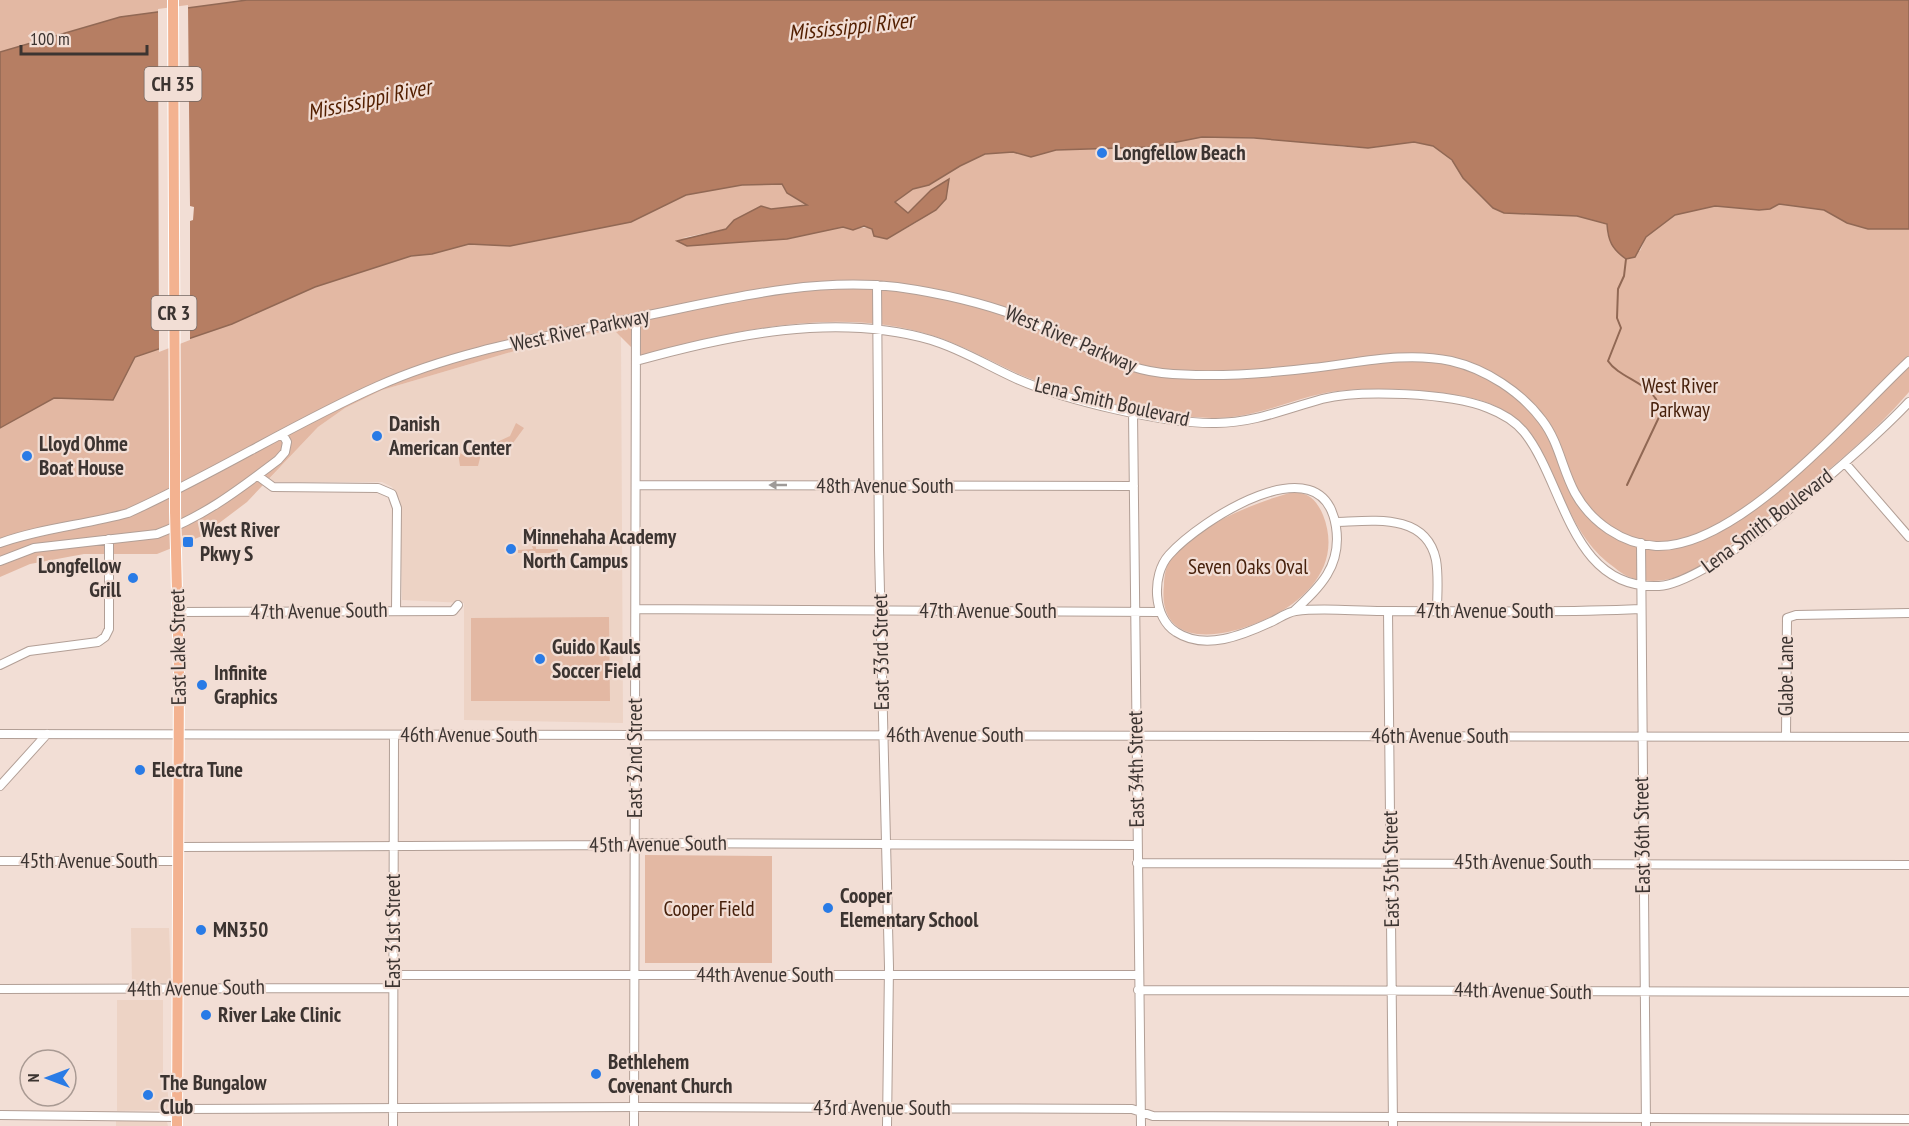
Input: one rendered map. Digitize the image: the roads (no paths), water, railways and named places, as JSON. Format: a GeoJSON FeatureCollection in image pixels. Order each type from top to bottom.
{"type":"FeatureCollection","features":[{"type":"Feature","properties":{"kind":"main road","name":"CH 35"},"geometry":{"type":"LineString","coordinates":[[173,0],[174,168]]}},
{"type":"Feature","properties":{"kind":"main road","name":"East Lake Street"},"geometry":{"type":"LineString","coordinates":[[174,168],[175,511],[178,612],[178,1118]]}},
{"type":"Feature","properties":{"kind":"street","name":"West River Parkway"},"geometry":{"type":"LineString","coordinates":[[0,543],[29,533],[94,523],[128,513],[377,386],[435,364],[550,334],[800,286],[877,285],[976,302],[1038,324],[1111,361],[1150,371],[1220,375],[1308,369],[1404,357],[1429,357],[1467,365],[1497,380],[1534,411],[1555,441],[1575,493],[1586,508],[1616,534],[1641,543],[1664,546],[1693,541],[1727,523],[1797,470],[1909,361]]}},
{"type":"Feature","properties":{"kind":"street","name":"East 33rd Street"},"geometry":{"type":"LineString","coordinates":[[877,285],[878,486],[888,975],[888,1126]]}},
{"type":"Feature","properties":{"kind":"street","name":"East 32nd Street"},"geometry":{"type":"LineString","coordinates":[[634,1126],[636,318]]}},
{"type":"Feature","properties":{"kind":"street","name":"Lena Smith Boulevard"},"geometry":{"type":"LineString","coordinates":[[636,361],[758,335],[825,328],[878,329],[932,341],[1020,380],[1057,393],[1186,422],[1243,422],[1327,398],[1356,394],[1414,396],[1476,404],[1499,414],[1521,429],[1531,442],[1571,529],[1584,548],[1601,565],[1619,577],[1640,586],[1675,584],[1708,568],[1845,463],[1909,402]]}},
{"type":"Feature","properties":{"kind":"street","name":"East 34th Street"},"geometry":{"type":"LineString","coordinates":[[1132,411],[1141,1126]]}},
{"type":"Feature","properties":{"kind":"street"},"geometry":{"type":"LineString","coordinates":[[0,561],[17,553],[157,534],[176,526],[209,511],[258,476],[285,452],[287,442],[283,435]]}},
{"type":"Feature","properties":{"kind":"street"},"geometry":{"type":"LineString","coordinates":[[1845,463],[1909,537]]}},
{"type":"Feature","properties":{"kind":"street"},"geometry":{"type":"LineString","coordinates":[[258,476],[273,487],[378,488],[392,494],[397,508],[396,610]]}},
{"type":"Feature","properties":{"kind":"street","name":"48th Avenue South"},"geometry":{"type":"LineString","coordinates":[[636,485],[1134,486]]}},
{"type":"Feature","properties":{"kind":"street"},"geometry":{"type":"LineString","coordinates":[[1304,487],[1317,494],[1335,522],[1337,547],[1330,573],[1294,611],[1239,636],[1192,640],[1175,632],[1159,612],[1159,577],[1167,556],[1203,527],[1246,500],[1268,492],[1304,487]]}},
{"type":"Feature","properties":{"kind":"street"},"geometry":{"type":"LineString","coordinates":[[1335,522],[1401,523],[1413,527],[1422,534],[1436,558],[1437,611]]}},
{"type":"Feature","properties":{"kind":"street"},"geometry":{"type":"LineString","coordinates":[[0,665],[29,651],[98,642],[105,637],[109,629],[109,539]]}},
{"type":"Feature","properties":{"kind":"street","name":"West River Parkway"},"geometry":{"type":"LineString","coordinates":[[0,543],[17,553]]}},
{"type":"Feature","properties":{"kind":"street","name":"East 36th Street"},"geometry":{"type":"LineString","coordinates":[[1641,543],[1646,1122]]}},
{"type":"Feature","properties":{"kind":"street","name":"47th Avenue South"},"geometry":{"type":"LineString","coordinates":[[178,612],[453,611],[458,605]]}},
{"type":"Feature","properties":{"kind":"street","name":"47th Avenue South"},"geometry":{"type":"LineString","coordinates":[[636,609],[1159,612]]}},
{"type":"Feature","properties":{"kind":"street","name":"47th Avenue South"},"geometry":{"type":"LineString","coordinates":[[1294,611],[1640,609]]}},
{"type":"Feature","properties":{"kind":"street","name":"East 35th Street"},"geometry":{"type":"LineString","coordinates":[[1388,612],[1393,1126]]}},
{"type":"Feature","properties":{"kind":"street","name":"Glabe Lane"},"geometry":{"type":"LineString","coordinates":[[1786,736],[1786,624],[1790,617],[1909,613]]}},
{"type":"Feature","properties":{"kind":"street","name":"46th Avenue South"},"geometry":{"type":"LineString","coordinates":[[0,734],[1909,737]]}},
{"type":"Feature","properties":{"kind":"street"},"geometry":{"type":"LineString","coordinates":[[0,786],[47,734]]}},
{"type":"Feature","properties":{"kind":"street","name":"East 31st Street"},"geometry":{"type":"LineString","coordinates":[[393,1126],[394,735]]}},
{"type":"Feature","properties":{"kind":"street","name":"45th Avenue South"},"geometry":{"type":"LineString","coordinates":[[178,848],[635,845],[644,843],[1137,845]]}},
{"type":"Feature","properties":{"kind":"street","name":"45th Avenue South"},"geometry":{"type":"LineString","coordinates":[[0,861],[178,861]]}},
{"type":"Feature","properties":{"kind":"street","name":"45th Avenue South"},"geometry":{"type":"LineString","coordinates":[[1137,863],[1909,864]]}},
{"type":"Feature","properties":{"kind":"street","name":"44th Avenue South"},"geometry":{"type":"LineString","coordinates":[[393,975],[1138,975]]}},
{"type":"Feature","properties":{"kind":"street","name":"44th Avenue South"},"geometry":{"type":"LineString","coordinates":[[0,989],[393,987]]}},
{"type":"Feature","properties":{"kind":"street","name":"44th Avenue South"},"geometry":{"type":"LineString","coordinates":[[1138,990],[1909,992]]}},
{"type":"Feature","properties":{"kind":"street","name":"43rd Avenue South"},"geometry":{"type":"LineString","coordinates":[[0,1115],[178,1118],[393,1108],[634,1107],[1141,1111],[1154,1116],[1393,1116],[1646,1122],[1909,1119]]}},
{"type":"Feature","properties":{"kind":"water","name":"Mississippi River"},"geometry":{"type":"Polygon","coordinates":[[[247,0],[1909,0],[1909,229],[1868,229],[1847,223],[1824,210],[1779,204],[1770,209],[1759,210],[1715,206],[1675,215],[1646,237],[1635,257],[1626,259],[1617,252],[1612,244],[1607,224],[1577,216],[1504,213],[1493,208],[1463,178],[1452,160],[1433,146],[1414,142],[1368,148],[1254,138],[1202,137],[1152,147],[1056,150],[1031,157],[1013,152],[985,154],[929,185],[913,189],[895,202],[908,213],[931,190],[949,179],[946,199],[936,210],[887,239],[874,236],[872,229],[864,226],[853,230],[843,227],[787,239],[687,246],[677,241],[726,229],[734,220],[761,206],[771,209],[807,205],[787,193],[782,184],[742,185],[686,195],[631,222],[510,246],[469,244],[432,254],[411,256],[315,287],[232,324],[135,357],[113,400],[54,398],[0,428],[0,52],[120,17],[247,0]]]}},
{"type":"Feature","properties":{"kind":"waterway"},"geometry":{"type":"LineString","coordinates":[[1626,259],[1624,276],[1618,289],[1617,318],[1621,328],[1608,361],[1614,368],[1654,396],[1659,405],[1660,415],[1627,485]]}},
{"type":"Feature","properties":{"kind":"place","name":"Longfellow Beach"},"geometry":{"type":"Point","coordinates":[1102,153]}},
{"type":"Feature","properties":{"kind":"place","name":"Danish American Center"},"geometry":{"type":"Point","coordinates":[377,436]}},
{"type":"Feature","properties":{"kind":"place","name":"Lloyd Ohme Boat House"},"geometry":{"type":"Point","coordinates":[27,456]}},
{"type":"Feature","properties":{"kind":"place","name":"West River Pkwy S"},"geometry":{"type":"Point","coordinates":[188,542]}},
{"type":"Feature","properties":{"kind":"place","name":"Minnehaha Academy North Campus"},"geometry":{"type":"Point","coordinates":[511,549]}},
{"type":"Feature","properties":{"kind":"place","name":"Longfellow Grill"},"geometry":{"type":"Point","coordinates":[133,578]}},
{"type":"Feature","properties":{"kind":"place","name":"Guido Kauls Soccer Field"},"geometry":{"type":"Point","coordinates":[540,659]}},
{"type":"Feature","properties":{"kind":"place","name":"Infinite Graphics"},"geometry":{"type":"Point","coordinates":[202,685]}},
{"type":"Feature","properties":{"kind":"place","name":"Electra Tune"},"geometry":{"type":"Point","coordinates":[140,770]}},
{"type":"Feature","properties":{"kind":"place","name":"Cooper Elementary School"},"geometry":{"type":"Point","coordinates":[828,908]}},
{"type":"Feature","properties":{"kind":"place","name":"MN350"},"geometry":{"type":"Point","coordinates":[201,930]}},
{"type":"Feature","properties":{"kind":"place","name":"River Lake Clinic"},"geometry":{"type":"Point","coordinates":[206,1015]}},
{"type":"Feature","properties":{"kind":"place","name":"Bethlehem Covenant Church"},"geometry":{"type":"Point","coordinates":[596,1074]}},
{"type":"Feature","properties":{"kind":"place","name":"The Bungalow Club"},"geometry":{"type":"Point","coordinates":[148,1095]}},
{"type":"Feature","properties":{"kind":"park label","name":"Seven Oaks Oval"},"geometry":{"type":"Point","coordinates":[1248,567]}},
{"type":"Feature","properties":{"kind":"park label","name":"Cooper Field"},"geometry":{"type":"Point","coordinates":[709,909]}}]}
